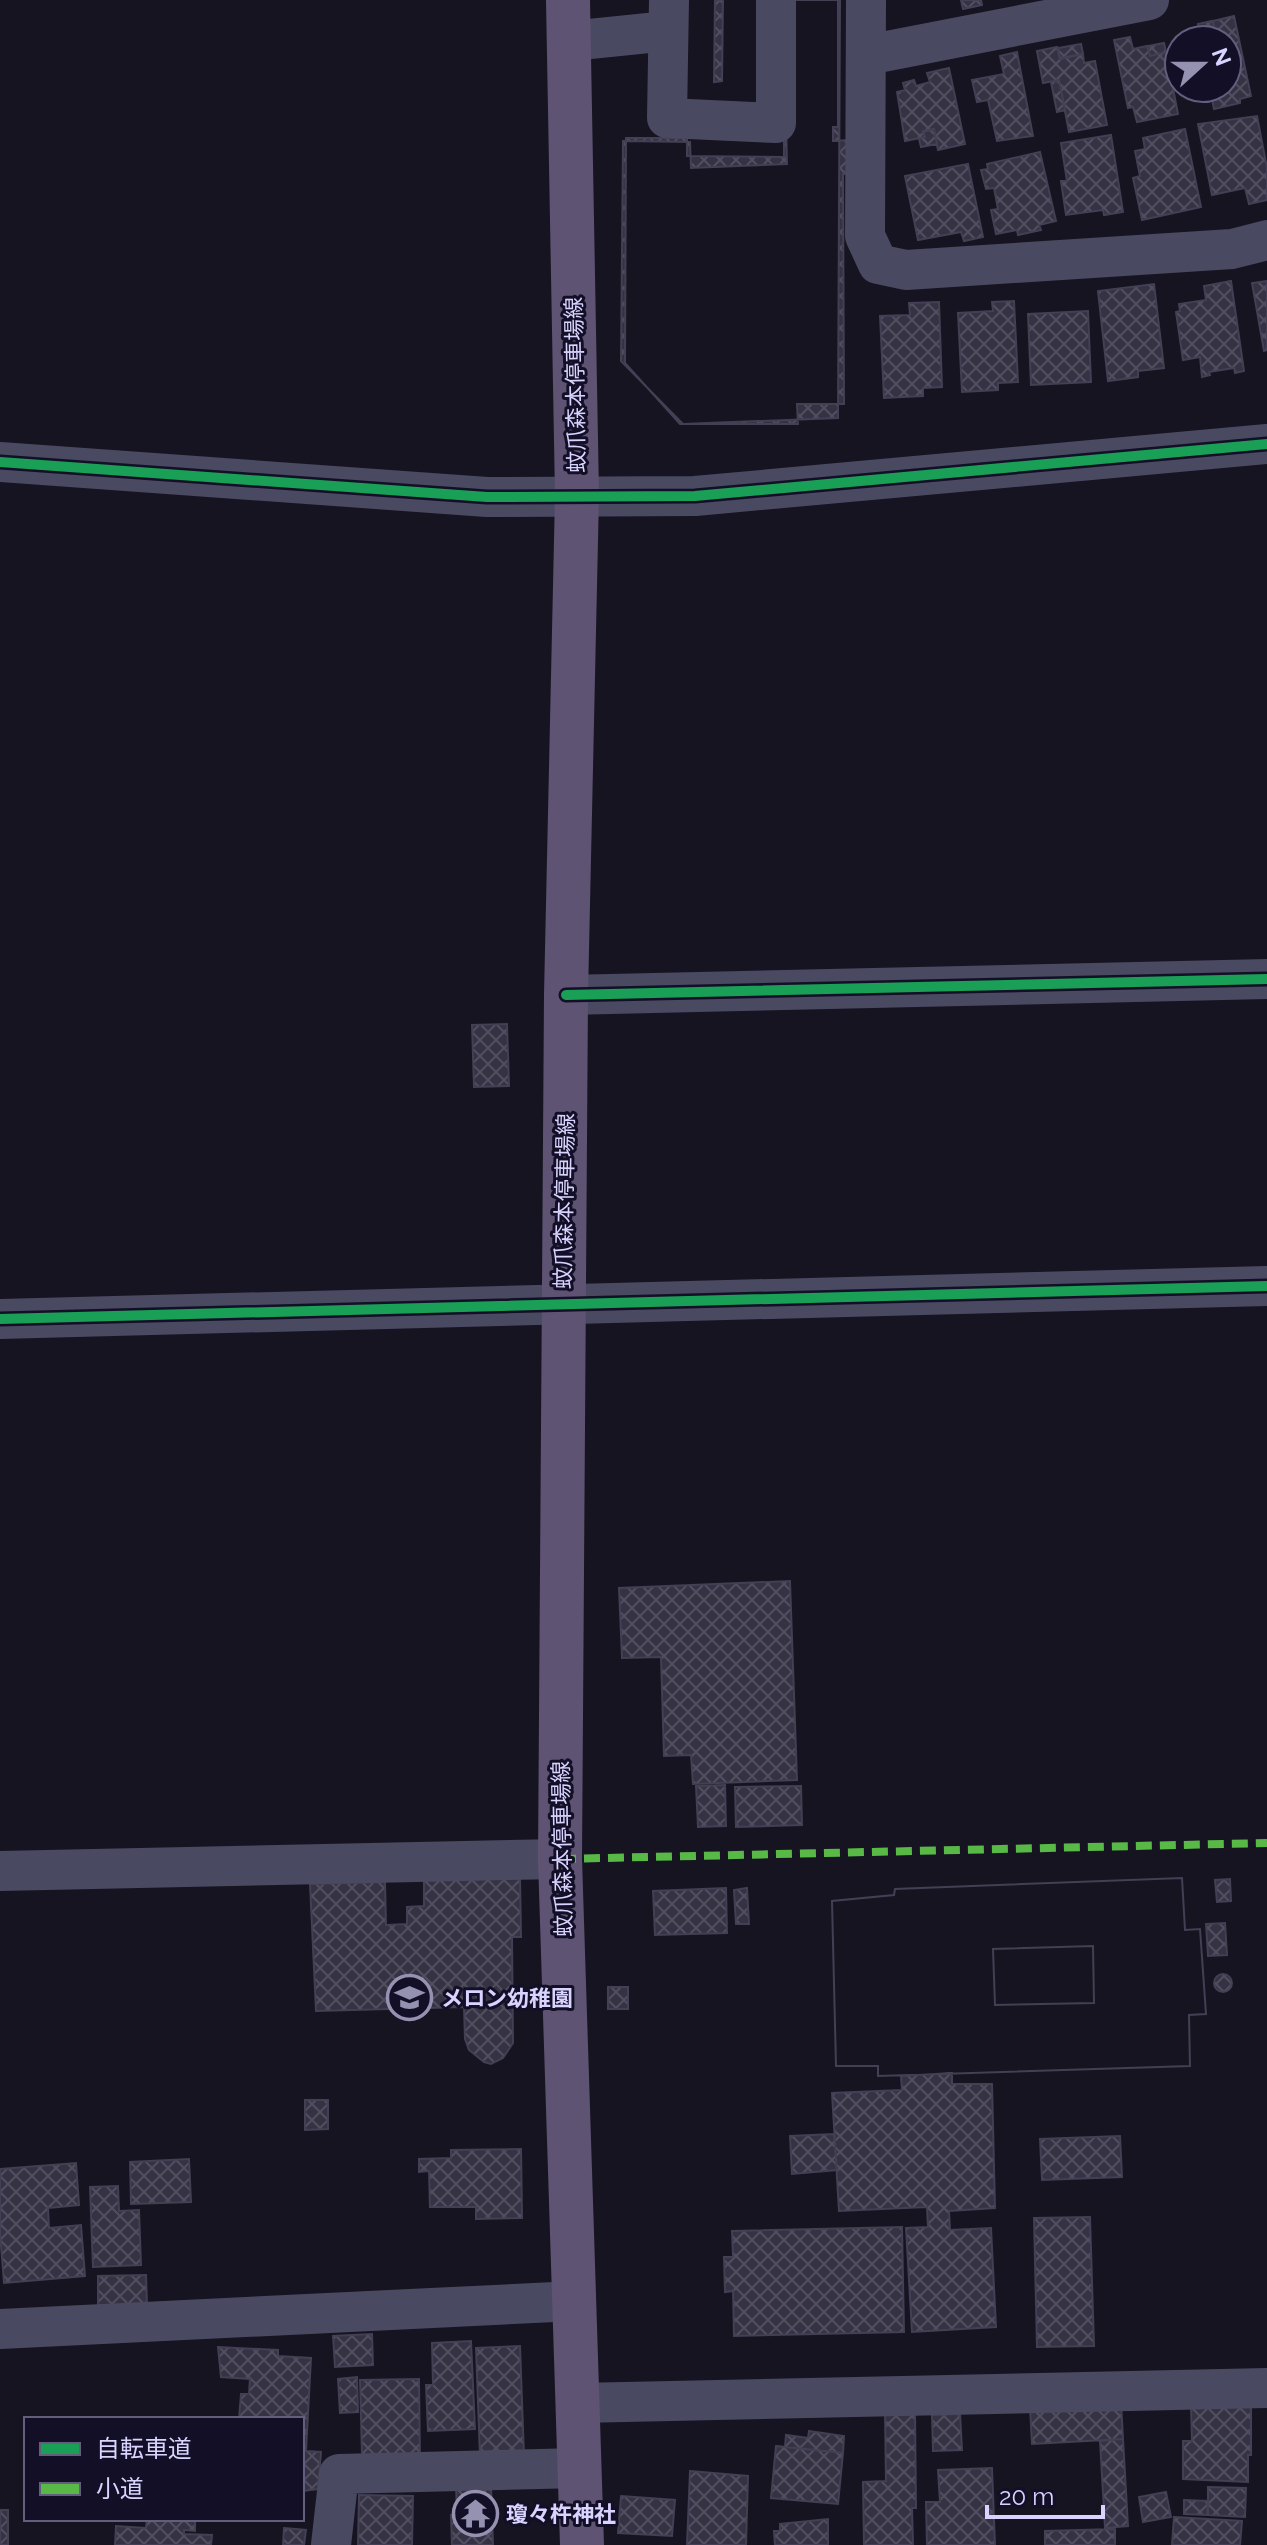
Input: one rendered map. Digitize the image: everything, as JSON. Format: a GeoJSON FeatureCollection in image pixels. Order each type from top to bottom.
{"type":"FeatureCollection","features":[{"type":"Feature","properties":{"kind":"main road","name":"蚊爪森本停車場線"},"geometry":{"type":"LineString","coordinates":[[569,20],[577,495],[566,995],[560,1859],[582,2545]]}},
{"type":"Feature","properties":{"kind":"street"},"geometry":{"type":"LineString","coordinates":[[569,20],[668,15],[667,118],[776,123],[776,0]]}},
{"type":"Feature","properties":{"kind":"street"},"geometry":{"type":"LineString","coordinates":[[866,0],[865,236],[878,264],[906,270],[1232,249],[1267,240]]}},
{"type":"Feature","properties":{"kind":"street"},"geometry":{"type":"LineString","coordinates":[[867,55],[1149,0]]}},
{"type":"Feature","properties":{"kind":"street"},"geometry":{"type":"LineString","coordinates":[[0,462],[487,497],[695,496],[1267,444]]}},
{"type":"Feature","properties":{"kind":"street"},"geometry":{"type":"LineString","coordinates":[[566,995],[1267,979]]}},
{"type":"Feature","properties":{"kind":"street"},"geometry":{"type":"LineString","coordinates":[[0,1319],[1267,1286]]}},
{"type":"Feature","properties":{"kind":"street"},"geometry":{"type":"LineString","coordinates":[[0,1871],[560,1859]]}},
{"type":"Feature","properties":{"kind":"street"},"geometry":{"type":"LineString","coordinates":[[0,2329],[575,2301]]}},
{"type":"Feature","properties":{"kind":"street"},"geometry":{"type":"LineString","coordinates":[[578,2403],[1267,2388]]}},
{"type":"Feature","properties":{"kind":"street"},"geometry":{"type":"LineString","coordinates":[[331,2545],[339,2474],[580,2468]]}},
{"type":"Feature","properties":{"kind":"building"},"geometry":{"type":"Polygon","coordinates":[[[715,0],[723,0],[722,81],[714,82],[715,0]]]}},
{"type":"Feature","properties":{"kind":"building"},"geometry":{"type":"Polygon","coordinates":[[[783,0],[840,0],[838,418],[683,424],[621,361],[623,141],[690,142],[691,168],[787,164],[783,0]]]}},
{"type":"Feature","properties":{"kind":"building"},"geometry":{"type":"Polygon","coordinates":[[[783,0],[838,0],[838,127],[833,127],[833,141],[848,140],[848,174],[843,174],[844,404],[797,404],[798,424],[680,424],[625,363],[626,138],[687,138],[687,156],[784,157],[783,0]]]}},
{"type":"Feature","properties":{"kind":"building"},"geometry":{"type":"Polygon","coordinates":[[[961,0],[981,0],[982,5],[963,9],[961,0]]]}},
{"type":"Feature","properties":{"kind":"building"},"geometry":{"type":"Polygon","coordinates":[[[1234,16],[1236,24],[1214,24],[1213,21],[1234,16]]]}},
{"type":"Feature","properties":{"kind":"building"},"geometry":{"type":"Polygon","coordinates":[[[1130,37],[1133,49],[1147,46],[1150,56],[1163,53],[1163,104],[1176,104],[1178,114],[1137,122],[1133,107],[1128,108],[1114,40],[1130,37]]]}},
{"type":"Feature","properties":{"kind":"building"},"geometry":{"type":"Polygon","coordinates":[[[1163,43],[1163,53],[1150,56],[1148,46],[1163,43]]]}},
{"type":"Feature","properties":{"kind":"building"},"geometry":{"type":"Polygon","coordinates":[[[1081,44],[1083,54],[1060,58],[1058,48],[1081,44]]]}},
{"type":"Feature","properties":{"kind":"building"},"geometry":{"type":"Polygon","coordinates":[[[1057,47],[1060,59],[1083,54],[1084,63],[1095,61],[1107,125],[1069,132],[1059,80],[1043,83],[1037,51],[1057,47]]]}},
{"type":"Feature","properties":{"kind":"building"},"geometry":{"type":"Polygon","coordinates":[[[1017,52],[1033,136],[997,141],[988,100],[977,102],[972,80],[1004,74],[1000,56],[1017,52]]]}},
{"type":"Feature","properties":{"kind":"building"},"geometry":{"type":"Polygon","coordinates":[[[1243,58],[1251,96],[1243,98],[1243,58]]]}},
{"type":"Feature","properties":{"kind":"building"},"geometry":{"type":"Polygon","coordinates":[[[949,68],[965,144],[938,150],[934,129],[923,131],[925,137],[905,141],[897,92],[905,90],[903,83],[914,80],[916,86],[930,82],[927,73],[949,68]]]}},
{"type":"Feature","properties":{"kind":"building"},"geometry":{"type":"Polygon","coordinates":[[[1059,80],[1065,110],[1057,112],[1051,82],[1059,80]]]}},
{"type":"Feature","properties":{"kind":"building"},"geometry":{"type":"Polygon","coordinates":[[[1213,104],[1236,104],[1214,109],[1213,104]]]}},
{"type":"Feature","properties":{"kind":"building"},"geometry":{"type":"Polygon","coordinates":[[[1257,116],[1267,168],[1267,200],[1249,204],[1245,188],[1212,195],[1198,124],[1257,116]]]}},
{"type":"Feature","properties":{"kind":"building"},"geometry":{"type":"Polygon","coordinates":[[[934,129],[937,144],[921,147],[919,139],[925,137],[923,132],[934,129]]]}},
{"type":"Feature","properties":{"kind":"building"},"geometry":{"type":"Polygon","coordinates":[[[1185,129],[1201,207],[1142,220],[1133,178],[1140,176],[1135,151],[1145,149],[1143,138],[1185,129]]]}},
{"type":"Feature","properties":{"kind":"building"},"geometry":{"type":"Polygon","coordinates":[[[1111,135],[1123,212],[1104,215],[1103,210],[1066,215],[1061,181],[1067,181],[1061,143],[1111,135]]]}},
{"type":"Feature","properties":{"kind":"building"},"geometry":{"type":"Polygon","coordinates":[[[1040,152],[1056,221],[1039,225],[1041,230],[1018,235],[1017,230],[996,234],[991,210],[998,209],[994,188],[986,189],[981,170],[988,169],[987,164],[1040,152]]]}},
{"type":"Feature","properties":{"kind":"building"},"geometry":{"type":"Polygon","coordinates":[[[968,164],[983,237],[964,241],[961,232],[918,240],[905,176],[968,164]]]}},
{"type":"Feature","properties":{"kind":"building"},"geometry":{"type":"Polygon","coordinates":[[[1231,281],[1244,371],[1235,373],[1234,368],[1209,372],[1210,375],[1202,377],[1200,357],[1183,360],[1176,312],[1180,311],[1179,304],[1206,300],[1204,286],[1231,281]]]}},
{"type":"Feature","properties":{"kind":"building"},"geometry":{"type":"Polygon","coordinates":[[[1267,281],[1267,350],[1264,351],[1252,283],[1267,281]]]}},
{"type":"Feature","properties":{"kind":"building"},"geometry":{"type":"Polygon","coordinates":[[[1154,284],[1164,368],[1138,371],[1138,377],[1108,381],[1098,291],[1154,284]]]}},
{"type":"Feature","properties":{"kind":"building"},"geometry":{"type":"Polygon","coordinates":[[[1014,301],[1018,382],[998,383],[998,390],[962,392],[958,313],[993,311],[992,302],[1014,301]]]}},
{"type":"Feature","properties":{"kind":"building"},"geometry":{"type":"Polygon","coordinates":[[[939,302],[942,387],[923,388],[923,396],[884,398],[880,316],[910,315],[909,303],[939,302]]]}},
{"type":"Feature","properties":{"kind":"building"},"geometry":{"type":"Polygon","coordinates":[[[1088,311],[1091,382],[1031,385],[1028,314],[1088,311]]]}},
{"type":"Feature","properties":{"kind":"building"},"geometry":{"type":"Polygon","coordinates":[[[507,1024],[509,1086],[474,1087],[472,1025],[507,1024]]]}},
{"type":"Feature","properties":{"kind":"building"},"geometry":{"type":"Polygon","coordinates":[[[790,1581],[797,1780],[693,1784],[691,1755],[664,1756],[661,1657],[622,1658],[619,1588],[790,1581]]]}},
{"type":"Feature","properties":{"kind":"building"},"geometry":{"type":"Polygon","coordinates":[[[725,1785],[726,1826],[698,1827],[696,1786],[725,1785]]]}},
{"type":"Feature","properties":{"kind":"building"},"geometry":{"type":"Polygon","coordinates":[[[801,1786],[802,1825],[736,1827],[735,1787],[801,1786]]]}},
{"type":"Feature","properties":{"kind":"building"},"geometry":{"type":"Polygon","coordinates":[[[520,1878],[521,1937],[512,1937],[513,2043],[503,2058],[491,2064],[469,2050],[465,2039],[464,2007],[316,2011],[310,1884],[385,1882],[386,1925],[407,1924],[407,1907],[424,1906],[424,1880],[520,1878]]]}},
{"type":"Feature","properties":{"kind":"building"},"geometry":{"type":"Polygon","coordinates":[[[1182,1878],[1185,1930],[1200,1929],[1206,2014],[1189,2015],[1190,2066],[878,2076],[878,2066],[836,2066],[832,1901],[894,1895],[895,1889],[1182,1878]],[[1093,1946],[993,1949],[995,2005],[1094,2003],[1093,1946]]]}},
{"type":"Feature","properties":{"kind":"building"},"geometry":{"type":"Polygon","coordinates":[[[1182,1878],[1185,1930],[1200,1929],[1206,2014],[1189,2015],[1190,2066],[878,2076],[878,2066],[836,2066],[832,1901],[894,1895],[895,1889],[1182,1878]]]}},
{"type":"Feature","properties":{"kind":"building"},"geometry":{"type":"Polygon","coordinates":[[[1230,1879],[1231,1901],[1217,1902],[1215,1880],[1230,1879]]]}},
{"type":"Feature","properties":{"kind":"building"},"geometry":{"type":"Polygon","coordinates":[[[726,1888],[727,1933],[655,1935],[653,1891],[726,1888]]]}},
{"type":"Feature","properties":{"kind":"building"},"geometry":{"type":"Polygon","coordinates":[[[747,1888],[749,1924],[736,1924],[734,1890],[747,1888]]]}},
{"type":"Feature","properties":{"kind":"building"},"geometry":{"type":"Polygon","coordinates":[[[1225,1923],[1227,1955],[1208,1956],[1206,1924],[1225,1923]]]}},
{"type":"Feature","properties":{"kind":"building"},"geometry":{"type":"Polygon","coordinates":[[[1093,1946],[1094,2003],[995,2005],[993,1949],[1093,1946]]]}},
{"type":"Feature","properties":{"kind":"building"},"geometry":{"type":"Polygon","coordinates":[[[1219,1974],[1227,1974],[1232,1983],[1230,1990],[1219,1992],[1214,1987],[1214,1979],[1219,1974]]]}},
{"type":"Feature","properties":{"kind":"building"},"geometry":{"type":"Polygon","coordinates":[[[608,1987],[628,1987],[628,2009],[608,2009],[608,1987]]]}},
{"type":"Feature","properties":{"kind":"building"},"geometry":{"type":"Polygon","coordinates":[[[952,2073],[952,2084],[992,2084],[995,2208],[949,2211],[950,2230],[991,2228],[996,2327],[912,2332],[906,2228],[928,2227],[927,2207],[839,2211],[832,2093],[902,2090],[901,2076],[952,2073]]]}},
{"type":"Feature","properties":{"kind":"building"},"geometry":{"type":"Polygon","coordinates":[[[305,2100],[328,2100],[328,2129],[305,2130],[305,2100]]]}},
{"type":"Feature","properties":{"kind":"building"},"geometry":{"type":"Polygon","coordinates":[[[834,2134],[837,2170],[792,2174],[790,2136],[834,2134]]]}},
{"type":"Feature","properties":{"kind":"building"},"geometry":{"type":"Polygon","coordinates":[[[1120,2136],[1122,2177],[1042,2180],[1040,2139],[1120,2136]]]}},
{"type":"Feature","properties":{"kind":"building"},"geometry":{"type":"Polygon","coordinates":[[[521,2149],[522,2218],[476,2219],[476,2207],[430,2207],[429,2171],[419,2172],[419,2159],[451,2158],[451,2150],[521,2149]]]}},
{"type":"Feature","properties":{"kind":"building"},"geometry":{"type":"Polygon","coordinates":[[[189,2159],[191,2202],[131,2204],[130,2162],[189,2159]]]}},
{"type":"Feature","properties":{"kind":"building"},"geometry":{"type":"Polygon","coordinates":[[[76,2163],[79,2205],[48,2208],[49,2228],[81,2225],[85,2276],[4,2283],[0,2169],[76,2163]]]}},
{"type":"Feature","properties":{"kind":"building"},"geometry":{"type":"Polygon","coordinates":[[[118,2186],[119,2211],[139,2210],[141,2265],[93,2267],[90,2187],[118,2186]]]}},
{"type":"Feature","properties":{"kind":"building"},"geometry":{"type":"Polygon","coordinates":[[[1090,2217],[1094,2346],[1037,2347],[1034,2218],[1090,2217]]]}},
{"type":"Feature","properties":{"kind":"building"},"geometry":{"type":"Polygon","coordinates":[[[902,2227],[904,2332],[734,2336],[733,2291],[725,2292],[724,2257],[733,2257],[732,2231],[902,2227]]]}},
{"type":"Feature","properties":{"kind":"building"},"geometry":{"type":"Polygon","coordinates":[[[146,2275],[147,2305],[98,2305],[98,2276],[146,2275]]]}},
{"type":"Feature","properties":{"kind":"building"},"geometry":{"type":"Polygon","coordinates":[[[372,2334],[373,2365],[335,2367],[333,2336],[372,2334]]]}},
{"type":"Feature","properties":{"kind":"building"},"geometry":{"type":"Polygon","coordinates":[[[471,2341],[475,2429],[428,2431],[426,2385],[433,2385],[432,2343],[471,2341]]]}},
{"type":"Feature","properties":{"kind":"building"},"geometry":{"type":"Polygon","coordinates":[[[520,2346],[524,2456],[480,2457],[476,2348],[520,2346]]]}},
{"type":"Feature","properties":{"kind":"building"},"geometry":{"type":"Polygon","coordinates":[[[218,2347],[278,2350],[278,2356],[311,2358],[306,2451],[321,2452],[318,2489],[304,2491],[304,2417],[239,2417],[241,2394],[249,2394],[250,2379],[221,2377],[218,2347]]]}},
{"type":"Feature","properties":{"kind":"building"},"geometry":{"type":"Polygon","coordinates":[[[357,2377],[358,2412],[340,2413],[338,2379],[357,2377]]]}},
{"type":"Feature","properties":{"kind":"building"},"geometry":{"type":"Polygon","coordinates":[[[419,2379],[420,2462],[362,2455],[360,2380],[419,2379]]]}},
{"type":"Feature","properties":{"kind":"building"},"geometry":{"type":"Polygon","coordinates":[[[1121,2402],[1123,2439],[1032,2444],[1030,2407],[1121,2402]]]}},
{"type":"Feature","properties":{"kind":"building"},"geometry":{"type":"Polygon","coordinates":[[[1251,2405],[1248,2482],[1183,2479],[1183,2441],[1192,2441],[1191,2406],[1251,2405]]]}},
{"type":"Feature","properties":{"kind":"building"},"geometry":{"type":"Polygon","coordinates":[[[885,2412],[915,2412],[916,2508],[912,2508],[913,2545],[864,2545],[863,2482],[886,2481],[885,2412]]]}},
{"type":"Feature","properties":{"kind":"building"},"geometry":{"type":"Polygon","coordinates":[[[960,2414],[962,2450],[933,2451],[932,2415],[960,2414]]]}},
{"type":"Feature","properties":{"kind":"building"},"geometry":{"type":"Polygon","coordinates":[[[809,2431],[844,2436],[843,2453],[785,2447],[786,2435],[808,2438],[809,2431]]]}},
{"type":"Feature","properties":{"kind":"building"},"geometry":{"type":"Polygon","coordinates":[[[1123,2439],[1128,2526],[1105,2528],[1100,2441],[1123,2439]]]}},
{"type":"Feature","properties":{"kind":"building"},"geometry":{"type":"Polygon","coordinates":[[[776,2446],[843,2453],[838,2504],[771,2498],[776,2446]]]}},
{"type":"Feature","properties":{"kind":"building"},"geometry":{"type":"Polygon","coordinates":[[[992,2468],[995,2545],[927,2545],[926,2502],[940,2502],[938,2470],[992,2468]]]}},
{"type":"Feature","properties":{"kind":"building"},"geometry":{"type":"Polygon","coordinates":[[[690,2471],[748,2476],[746,2545],[687,2545],[690,2471]]]}},
{"type":"Feature","properties":{"kind":"building"},"geometry":{"type":"Polygon","coordinates":[[[456,2485],[491,2485],[493,2545],[452,2545],[451,2515],[457,2515],[456,2485]]]}},
{"type":"Feature","properties":{"kind":"building"},"geometry":{"type":"Polygon","coordinates":[[[1208,2487],[1246,2488],[1245,2517],[1208,2515],[1208,2487]]]}},
{"type":"Feature","properties":{"kind":"building"},"geometry":{"type":"Polygon","coordinates":[[[1166,2492],[1171,2517],[1143,2522],[1139,2497],[1166,2492]]]}},
{"type":"Feature","properties":{"kind":"building"},"geometry":{"type":"Polygon","coordinates":[[[359,2495],[413,2496],[412,2545],[358,2545],[359,2495]]]}},
{"type":"Feature","properties":{"kind":"building"},"geometry":{"type":"Polygon","coordinates":[[[621,2496],[675,2500],[672,2536],[618,2533],[621,2496]]]}},
{"type":"Feature","properties":{"kind":"building"},"geometry":{"type":"Polygon","coordinates":[[[1184,2500],[1208,2501],[1207,2515],[1184,2514],[1184,2500]]]}},
{"type":"Feature","properties":{"kind":"building"},"geometry":{"type":"Polygon","coordinates":[[[0,2510],[8,2510],[8,2545],[0,2545],[0,2510]]]}},
{"type":"Feature","properties":{"kind":"building"},"geometry":{"type":"Polygon","coordinates":[[[1174,2517],[1242,2521],[1240,2545],[1172,2545],[1174,2517]]]}},
{"type":"Feature","properties":{"kind":"building"},"geometry":{"type":"Polygon","coordinates":[[[828,2519],[828,2545],[775,2545],[774,2531],[780,2531],[780,2524],[828,2519]]]}},
{"type":"Feature","properties":{"kind":"building"},"geometry":{"type":"Polygon","coordinates":[[[147,2521],[195,2521],[195,2531],[184,2530],[184,2534],[212,2535],[211,2545],[115,2545],[116,2526],[146,2528],[147,2521]]]}},
{"type":"Feature","properties":{"kind":"building"},"geometry":{"type":"Polygon","coordinates":[[[284,2528],[306,2530],[304,2545],[283,2545],[284,2528]]]}},
{"type":"Feature","properties":{"kind":"building"},"geometry":{"type":"Polygon","coordinates":[[[1115,2529],[1115,2545],[1045,2545],[1045,2531],[1115,2529]]]}},
{"type":"Feature","properties":{"kind":"marked path"},"geometry":{"type":"LineString","coordinates":[[560,1859],[1267,1843]]}},
{"type":"Feature","properties":{"kind":"cycle path"},"geometry":{"type":"LineString","coordinates":[[0,462],[487,497],[695,496],[1267,444]]}},
{"type":"Feature","properties":{"kind":"cycle path"},"geometry":{"type":"LineString","coordinates":[[566,995],[1267,979]]}},
{"type":"Feature","properties":{"kind":"cycle path"},"geometry":{"type":"LineString","coordinates":[[0,1319],[1267,1286]]}},
{"type":"Feature","properties":{"kind":"place","name":"メロン幼稚園"},"geometry":{"type":"Point","coordinates":[410,1998]}},
{"type":"Feature","properties":{"kind":"place","name":"瓊々杵神社"},"geometry":{"type":"Point","coordinates":[475,2514]}}]}
